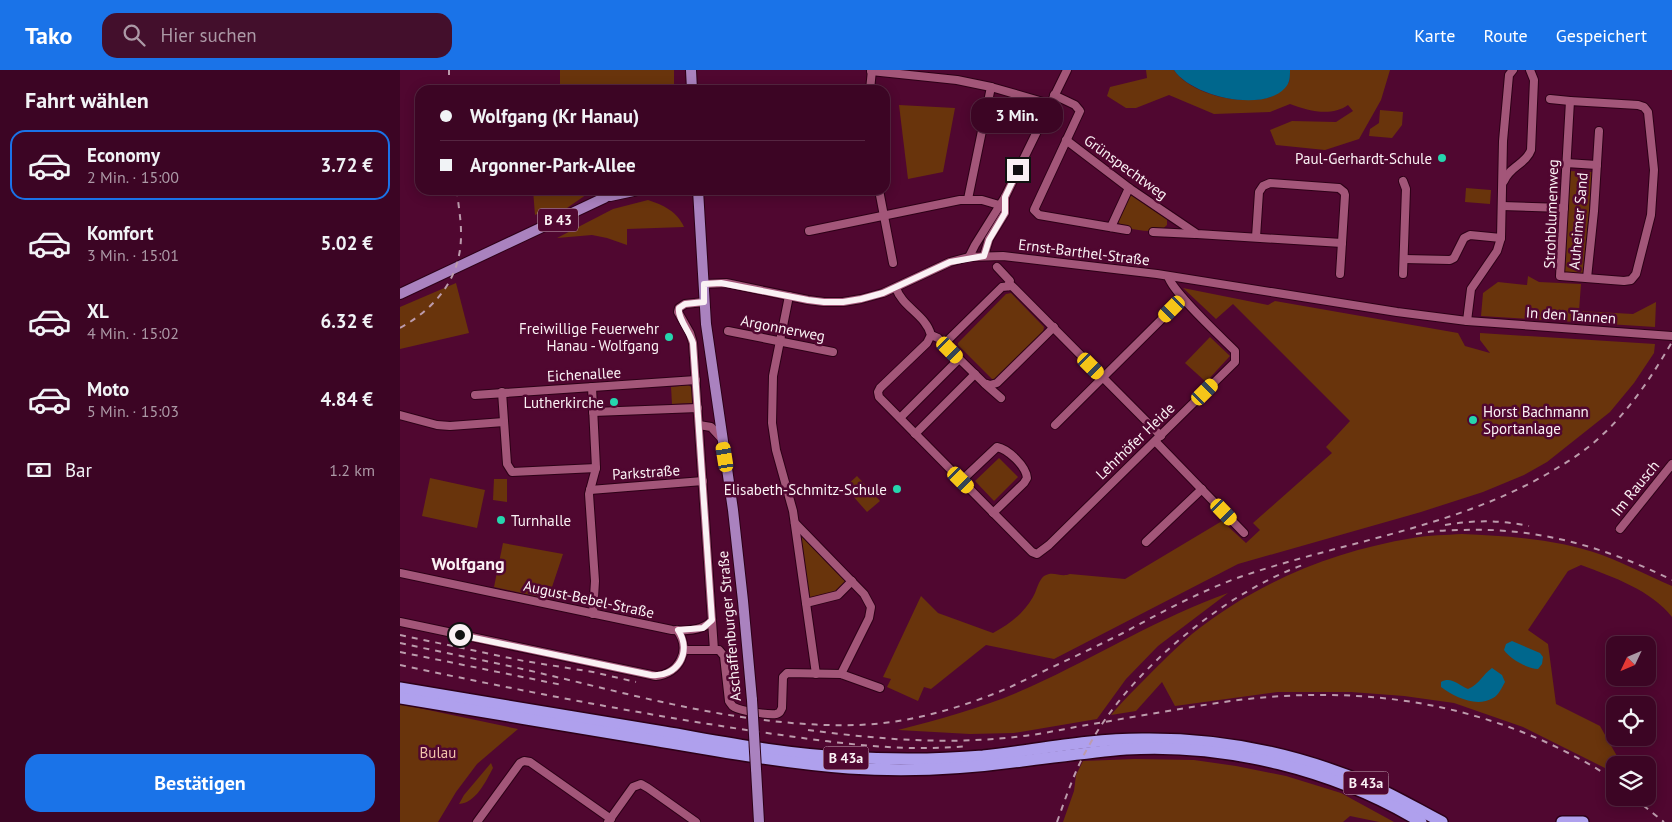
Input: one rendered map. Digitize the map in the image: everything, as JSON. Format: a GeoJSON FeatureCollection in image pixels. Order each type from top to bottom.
{"type":"FeatureCollection","features":[{"type":"Feature","properties":{"kind":"highway","name":"B 43a"},"geometry":{"type":"LineString","coordinates":[[400,688],[745,746],[840,757],[879,759],[946,758],[1102,741],[1140,739],[1232,744],[1296,758],[1342,774],[1387,793],[1438,820]]}},
{"type":"Feature","properties":{"kind":"highway","name":"B 43a"},"geometry":{"type":"LineString","coordinates":[[400,698],[744,755],[805,764],[852,768],[932,769],[972,767],[1128,749],[1178,749],[1222,753],[1268,761],[1321,777],[1377,798],[1418,821]]}},
{"type":"Feature","properties":{"kind":"highway"},"geometry":{"type":"LineString","coordinates":[[1562,822],[1583,822]]}},
{"type":"Feature","properties":{"kind":"main road"},"geometry":{"type":"LineString","coordinates":[[691,70],[692,85]]}},
{"type":"Feature","properties":{"kind":"main road","name":"B 43"},"geometry":{"type":"LineString","coordinates":[[400,294],[609,195]]}},
{"type":"Feature","properties":{"kind":"main road","name":"B 43"},"geometry":{"type":"LineString","coordinates":[[604,198],[617,195]]}},
{"type":"Feature","properties":{"kind":"main road","name":"Aschaffenburger Straße"},"geometry":{"type":"LineString","coordinates":[[698,195],[704,302],[733,510],[743,601],[760,822]]}},
{"type":"Feature","properties":{"kind":"street"},"geometry":{"type":"LineString","coordinates":[[969,257],[1005,197],[1067,70]]}},
{"type":"Feature","properties":{"kind":"street"},"geometry":{"type":"LineString","coordinates":[[1467,321],[1471,289],[1497,251],[1501,238],[1503,154],[1509,75],[1513,70]]}},
{"type":"Feature","properties":{"kind":"street"},"geometry":{"type":"LineString","coordinates":[[1503,183],[1510,170],[1526,159],[1531,150],[1534,80],[1530,70]]}},
{"type":"Feature","properties":{"kind":"street"},"geometry":{"type":"LineString","coordinates":[[871,85],[872,71],[957,80],[1050,104]]}},
{"type":"Feature","properties":{"kind":"street"},"geometry":{"type":"LineString","coordinates":[[968,199],[990,87]]}},
{"type":"Feature","properties":{"kind":"street","name":"Grünspechtweg"},"geometry":{"type":"LineString","coordinates":[[1054,95],[1076,105],[1079,109],[1078,116],[1066,140],[1129,188],[1197,234]]}},
{"type":"Feature","properties":{"kind":"street","name":"Strohblumenweg"},"geometry":{"type":"LineString","coordinates":[[1550,99],[1638,105],[1644,107],[1648,112],[1654,170],[1651,216],[1636,274],[1631,280],[1560,276],[1570,101]]}},
{"type":"Feature","properties":{"kind":"street","name":"Auheimer Sand"},"geometry":{"type":"LineString","coordinates":[[1587,278],[1599,131]]}},
{"type":"Feature","properties":{"kind":"street"},"geometry":{"type":"LineString","coordinates":[[1066,140],[1034,210],[1039,215],[1127,230]]}},
{"type":"Feature","properties":{"kind":"street"},"geometry":{"type":"LineString","coordinates":[[1503,154],[1508,160],[1518,164]]}},
{"type":"Feature","properties":{"kind":"street","name":"Auheimer Sand"},"geometry":{"type":"LineString","coordinates":[[1566,163],[1596,165]]}},
{"type":"Feature","properties":{"kind":"street"},"geometry":{"type":"LineString","coordinates":[[1403,181],[1406,189],[1403,274]]}},
{"type":"Feature","properties":{"kind":"street"},"geometry":{"type":"LineString","coordinates":[[1256,237],[1259,192],[1263,186],[1270,183],[1338,188],[1344,192],[1340,274]]}},
{"type":"Feature","properties":{"kind":"street"},"geometry":{"type":"LineString","coordinates":[[1111,227],[1129,188]]}},
{"type":"Feature","properties":{"kind":"street"},"geometry":{"type":"LineString","coordinates":[[880,195],[893,263]]}},
{"type":"Feature","properties":{"kind":"street"},"geometry":{"type":"LineString","coordinates":[[984,256],[989,240],[1005,213],[1005,197]]}},
{"type":"Feature","properties":{"kind":"street"},"geometry":{"type":"LineString","coordinates":[[809,231],[968,199],[987,201],[999,205]]}},
{"type":"Feature","properties":{"kind":"street"},"geometry":{"type":"LineString","coordinates":[[1502,206],[1564,208]]}},
{"type":"Feature","properties":{"kind":"street"},"geometry":{"type":"LineString","coordinates":[[1153,232],[1342,243]]}},
{"type":"Feature","properties":{"kind":"street"},"geometry":{"type":"LineString","coordinates":[[1404,259],[1450,260],[1454,258],[1464,238],[1470,235],[1501,238]]}},
{"type":"Feature","properties":{"kind":"street","name":"Ernst-Barthel-Straße"},"geometry":{"type":"LineString","coordinates":[[704,284],[726,283],[824,302],[843,302],[861,299],[896,288],[950,262],[969,257],[984,256],[1048,260],[1168,276],[1397,312],[1467,321]]}},
{"type":"Feature","properties":{"kind":"street"},"geometry":{"type":"LineString","coordinates":[[997,268],[1010,281],[1008,286]]}},
{"type":"Feature","properties":{"kind":"street","name":"Lehrhöfer Heide"},"geometry":{"type":"LineString","coordinates":[[993,513],[1032,552],[1037,554],[1056,538],[1235,362],[1235,351],[1183,298],[1170,282],[1168,276]]}},
{"type":"Feature","properties":{"kind":"street"},"geometry":{"type":"LineString","coordinates":[[944,344],[1002,286],[1016,288],[1103,377],[1202,489],[1244,533]]}},
{"type":"Feature","properties":{"kind":"street"},"geometry":{"type":"LineString","coordinates":[[896,288],[902,300],[927,325],[931,334],[938,338],[1001,398]]}},
{"type":"Feature","properties":{"kind":"street"},"geometry":{"type":"LineString","coordinates":[[788,296],[772,383],[772,423],[776,450],[792,504],[816,674]]}},
{"type":"Feature","properties":{"kind":"street"},"geometry":{"type":"LineString","coordinates":[[1055,425],[1183,298]]}},
{"type":"Feature","properties":{"kind":"street"},"geometry":{"type":"LineString","coordinates":[[704,302],[684,304],[679,308],[678,312],[690,333],[693,343],[714,650]]}},
{"type":"Feature","properties":{"kind":"street","name":"In den Tannen"},"geometry":{"type":"LineString","coordinates":[[1467,321],[1672,336]]}},
{"type":"Feature","properties":{"kind":"street"},"geometry":{"type":"LineString","coordinates":[[984,382],[990,385],[998,383],[1054,327]]}},
{"type":"Feature","properties":{"kind":"street","name":"Argonnerweg"},"geometry":{"type":"LineString","coordinates":[[728,332],[780,340],[833,352]]}},
{"type":"Feature","properties":{"kind":"street"},"geometry":{"type":"LineString","coordinates":[[931,334],[926,344],[880,388],[878,392],[879,397],[993,513],[1027,478],[1025,470],[1004,449],[997,447],[961,480]]}},
{"type":"Feature","properties":{"kind":"street"},"geometry":{"type":"LineString","coordinates":[[900,418],[959,359]]}},
{"type":"Feature","properties":{"kind":"street"},"geometry":{"type":"LineString","coordinates":[[915,434],[975,374]]}},
{"type":"Feature","properties":{"kind":"street","name":"Eichenallee"},"geometry":{"type":"LineString","coordinates":[[475,395],[696,380]]}},
{"type":"Feature","properties":{"kind":"street"},"geometry":{"type":"LineString","coordinates":[[592,387],[596,468],[590,490],[595,581],[593,614]]}},
{"type":"Feature","properties":{"kind":"street"},"geometry":{"type":"LineString","coordinates":[[400,415],[437,425],[450,426],[504,422],[502,392]]}},
{"type":"Feature","properties":{"kind":"street"},"geometry":{"type":"LineString","coordinates":[[593,412],[698,408]]}},
{"type":"Feature","properties":{"kind":"street","name":"Parkstraße"},"geometry":{"type":"LineString","coordinates":[[504,422],[506,464],[510,471],[515,473],[596,468]]}},
{"type":"Feature","properties":{"kind":"street"},"geometry":{"type":"LineString","coordinates":[[699,425],[711,427],[720,435],[722,440]]}},
{"type":"Feature","properties":{"kind":"street","name":"Im Rausch"},"geometry":{"type":"LineString","coordinates":[[1620,529],[1672,464]]}},
{"type":"Feature","properties":{"kind":"street","name":"Parkstraße"},"geometry":{"type":"LineString","coordinates":[[590,490],[703,481]]}},
{"type":"Feature","properties":{"kind":"street"},"geometry":{"type":"LineString","coordinates":[[1146,542],[1202,489]]}},
{"type":"Feature","properties":{"kind":"street"},"geometry":{"type":"LineString","coordinates":[[795,523],[868,599],[871,610],[841,674]]}},
{"type":"Feature","properties":{"kind":"street","name":"August-Bebel-Straße"},"geometry":{"type":"LineString","coordinates":[[400,574],[678,630],[703,628],[712,620]]}},
{"type":"Feature","properties":{"kind":"street"},"geometry":{"type":"LineString","coordinates":[[806,603],[838,595],[852,581]]}},
{"type":"Feature","properties":{"kind":"street"},"geometry":{"type":"LineString","coordinates":[[400,622],[656,676],[672,670],[679,663],[685,650],[683,638],[678,630]]}},
{"type":"Feature","properties":{"kind":"street"},"geometry":{"type":"LineString","coordinates":[[685,650],[720,651],[724,656],[729,701],[735,708],[742,710],[777,714],[780,712],[782,708],[782,680],[787,673],[841,674],[880,688]]}},
{"type":"Feature","properties":{"kind":"street"},"geometry":{"type":"LineString","coordinates":[[477,822],[520,763],[526,761],[610,820],[633,787],[641,784],[696,822]]}},
{"type":"Feature","properties":{"kind":"green space"},"geometry":{"type":"Polygon","coordinates":[[[560,70],[674,70],[674,85],[560,85],[560,70]]]}},
{"type":"Feature","properties":{"kind":"green space"},"geometry":{"type":"Polygon","coordinates":[[[1146,70],[1174,70],[1182,79],[1205,92],[1232,99],[1246,100],[1270,97],[1275,94],[1289,82],[1290,70],[1390,70],[1381,100],[1359,139],[1325,150],[1276,145],[1270,130],[1292,121],[1336,122],[1353,111],[1348,105],[1341,109],[1327,112],[1312,111],[1290,104],[1270,112],[1214,114],[1169,95],[1136,108],[1126,108],[1107,96],[1110,87],[1147,78],[1146,70]]]}},
{"type":"Feature","properties":{"kind":"green space"},"geometry":{"type":"Polygon","coordinates":[[[899,105],[955,108],[943,172],[908,179],[899,105]]]}},
{"type":"Feature","properties":{"kind":"green space"},"geometry":{"type":"Polygon","coordinates":[[[1380,110],[1403,112],[1402,125],[1392,138],[1369,136],[1370,129],[1379,123],[1380,110]]]}},
{"type":"Feature","properties":{"kind":"green space"},"geometry":{"type":"Polygon","coordinates":[[[1568,171],[1592,172],[1584,276],[1561,274],[1568,171]]]}},
{"type":"Feature","properties":{"kind":"green space"},"geometry":{"type":"Polygon","coordinates":[[[1466,188],[1491,190],[1490,204],[1465,202],[1466,188]]]}},
{"type":"Feature","properties":{"kind":"green space"},"geometry":{"type":"Polygon","coordinates":[[[1130,194],[1133,194],[1167,217],[1167,225],[1153,231],[1124,228],[1117,221],[1130,194]]]}},
{"type":"Feature","properties":{"kind":"green space"},"geometry":{"type":"Polygon","coordinates":[[[533,195],[586,195],[567,208],[549,208],[535,215],[533,195]]]}},
{"type":"Feature","properties":{"kind":"green space"},"geometry":{"type":"Polygon","coordinates":[[[648,200],[669,209],[678,217],[684,227],[627,229],[627,245],[592,235],[557,238],[613,209],[648,200]]]}},
{"type":"Feature","properties":{"kind":"green space"},"geometry":{"type":"Polygon","coordinates":[[[1528,276],[1539,282],[1581,284],[1579,311],[1633,314],[1656,302],[1655,327],[1481,316],[1483,293],[1498,282],[1527,285],[1528,276]]]}},
{"type":"Feature","properties":{"kind":"green space"},"geometry":{"type":"Polygon","coordinates":[[[456,283],[469,333],[400,349],[400,307],[456,283]]]}},
{"type":"Feature","properties":{"kind":"green space"},"geometry":{"type":"Polygon","coordinates":[[[1183,288],[1268,305],[1275,301],[1458,333],[1465,346],[1490,353],[1480,340],[1480,333],[1655,344],[1654,353],[1634,383],[1610,412],[1547,462],[1524,475],[1483,492],[1421,512],[1238,564],[1054,659],[986,645],[931,689],[924,687],[918,701],[887,687],[891,679],[883,677],[921,596],[938,613],[993,633],[1020,613],[1033,597],[1040,580],[1048,574],[1125,579],[1222,521],[1246,543],[1260,530],[1253,523],[1332,453],[1326,447],[1350,421],[1233,304],[1216,319],[1183,288]]]}},
{"type":"Feature","properties":{"kind":"green space"},"geometry":{"type":"Polygon","coordinates":[[[1011,293],[1044,327],[1043,332],[993,380],[958,343],[1006,294],[1011,293]]]}},
{"type":"Feature","properties":{"kind":"green space"},"geometry":{"type":"Polygon","coordinates":[[[1210,337],[1230,356],[1206,382],[1185,363],[1210,337]]]}},
{"type":"Feature","properties":{"kind":"green space"},"geometry":{"type":"Polygon","coordinates":[[[688,385],[693,388],[694,403],[672,404],[671,387],[688,385]]]}},
{"type":"Feature","properties":{"kind":"green space"},"geometry":{"type":"Polygon","coordinates":[[[999,458],[1018,477],[994,501],[975,481],[999,458]]]}},
{"type":"Feature","properties":{"kind":"green space"},"geometry":{"type":"Polygon","coordinates":[[[857,476],[880,501],[867,512],[845,487],[857,476]]]}},
{"type":"Feature","properties":{"kind":"green space"},"geometry":{"type":"Polygon","coordinates":[[[430,478],[485,490],[477,528],[422,516],[430,478]]]}},
{"type":"Feature","properties":{"kind":"green space"},"geometry":{"type":"Polygon","coordinates":[[[494,479],[507,479],[507,502],[493,500],[494,479]]]}},
{"type":"Feature","properties":{"kind":"green space"},"geometry":{"type":"Polygon","coordinates":[[[1462,534],[1515,537],[1568,545],[1602,555],[1672,586],[1672,617],[1653,599],[1631,585],[1581,565],[1568,571],[1528,630],[1548,644],[1556,704],[1600,726],[1606,737],[1606,746],[1611,746],[1617,756],[1606,756],[1606,768],[1523,727],[1454,703],[1404,696],[1351,692],[1278,692],[1175,706],[1162,682],[1136,711],[1111,715],[1192,634],[1242,599],[1296,572],[1354,551],[1431,536],[1462,534]]]}},
{"type":"Feature","properties":{"kind":"green space"},"geometry":{"type":"Polygon","coordinates":[[[802,535],[846,581],[835,593],[813,600],[809,598],[800,537],[802,535]]]}},
{"type":"Feature","properties":{"kind":"green space"},"geometry":{"type":"Polygon","coordinates":[[[503,543],[563,554],[548,599],[494,587],[503,543]]]}},
{"type":"Feature","properties":{"kind":"green space"},"geometry":{"type":"Polygon","coordinates":[[[1228,593],[1158,646],[1126,679],[1097,719],[1014,733],[970,734],[898,730],[966,711],[1016,693],[1178,613],[1228,593]]]}},
{"type":"Feature","properties":{"kind":"green space","name":"Bulau"},"geometry":{"type":"Polygon","coordinates":[[[400,704],[518,729],[477,764],[456,792],[438,822],[400,822],[400,704]]]}},
{"type":"Feature","properties":{"kind":"green space"},"geometry":{"type":"Polygon","coordinates":[[[1135,759],[1194,760],[1286,776],[1341,793],[1394,822],[1379,822],[1350,816],[1343,822],[1063,822],[1074,791],[1076,775],[1083,761],[1135,759]]]}},
{"type":"Feature","properties":{"kind":"green space"},"geometry":{"type":"Polygon","coordinates":[[[491,763],[493,768],[480,790],[470,800],[459,804],[464,795],[491,763]]]}},
{"type":"Feature","properties":{"kind":"water"},"geometry":{"type":"Polygon","coordinates":[[[1174,70],[1290,70],[1290,75],[1287,86],[1274,95],[1260,99],[1244,100],[1211,94],[1195,87],[1174,70]]]}},
{"type":"Feature","properties":{"kind":"water"},"geometry":{"type":"Polygon","coordinates":[[[1512,641],[1540,653],[1543,657],[1542,664],[1538,669],[1515,660],[1504,650],[1506,644],[1512,641]]]}},
{"type":"Feature","properties":{"kind":"water"},"geometry":{"type":"Polygon","coordinates":[[[1492,668],[1502,675],[1505,682],[1497,695],[1486,701],[1473,702],[1466,700],[1441,687],[1441,682],[1448,680],[1468,689],[1475,685],[1492,668]]]}},
{"type":"Feature","properties":{"kind":"railway"},"geometry":{"type":"LineString","coordinates":[[449,70],[449,75]]}},
{"type":"Feature","properties":{"kind":"railway"},"geometry":{"type":"LineString","coordinates":[[400,328],[413,320],[436,300],[452,277],[460,248],[461,227],[458,195]]}},
{"type":"Feature","properties":{"kind":"railway"},"geometry":{"type":"LineString","coordinates":[[400,643],[663,702],[740,717],[819,725],[877,724],[916,718],[954,708],[1008,688],[1109,640],[1193,597],[1237,578],[1276,565],[1434,522],[1510,493],[1561,466],[1611,427],[1640,392],[1672,342]]}},
{"type":"Feature","properties":{"kind":"railway"},"geometry":{"type":"LineString","coordinates":[[1445,525],[1487,521],[1529,526]]}},
{"type":"Feature","properties":{"kind":"railway"},"geometry":{"type":"LineString","coordinates":[[1416,534],[1444,530],[1489,530],[1543,536],[1596,549],[1647,568],[1672,580]]}},
{"type":"Feature","properties":{"kind":"railway"},"geometry":{"type":"LineString","coordinates":[[1057,822],[1072,781],[1091,742],[1108,715],[1155,661],[1213,614],[1243,594],[1273,577],[1303,565]]}},
{"type":"Feature","properties":{"kind":"railway"},"geometry":{"type":"LineString","coordinates":[[400,635],[636,682]]}},
{"type":"Feature","properties":{"kind":"railway"},"geometry":{"type":"LineString","coordinates":[[400,652],[562,685]]}},
{"type":"Feature","properties":{"kind":"railway"},"geometry":{"type":"LineString","coordinates":[[400,665],[576,701],[753,731],[887,747],[941,748],[968,746]]}},
{"type":"Feature","properties":{"kind":"railway"},"geometry":{"type":"LineString","coordinates":[[808,730],[911,740],[963,741],[1040,734],[1224,702],[1276,696],[1327,695],[1378,698],[1427,705],[1476,716],[1523,733],[1570,754],[1606,775]]}},
{"type":"Feature","properties":{"kind":"railway"},"geometry":{"type":"LineString","coordinates":[[1644,806],[1664,822]]}},
{"type":"Feature","properties":{"kind":"place","name":"Paul-Gerhardt-Schule"},"geometry":{"type":"Point","coordinates":[1442,158]}},
{"type":"Feature","properties":{"kind":"place","name":"Freiwillige Feuerwehr Hanau - Wolfgang"},"geometry":{"type":"Point","coordinates":[669,337]}},
{"type":"Feature","properties":{"kind":"place","name":"Lutherkirche"},"geometry":{"type":"Point","coordinates":[614,402]}},
{"type":"Feature","properties":{"kind":"place","name":"Horst Bachmann Sportanlage"},"geometry":{"type":"Point","coordinates":[1473,420]}},
{"type":"Feature","properties":{"kind":"place","name":"Elisabeth-Schmitz-Schule"},"geometry":{"type":"Point","coordinates":[897,489]}},
{"type":"Feature","properties":{"kind":"place","name":"Turnhalle"},"geometry":{"type":"Point","coordinates":[501,520]}},
{"type":"Feature","properties":{"kind":"district","name":"Wolfgang"},"geometry":{"type":"Point","coordinates":[468,563]}},
{"type":"Feature","properties":{"kind":"route"},"geometry":{"type":"LineString","coordinates":[[460,635],[651,675],[661,676],[672,670],[679,663],[685,650],[683,638],[678,630],[703,628],[712,620],[693,343],[690,333],[678,312],[679,308],[685,304],[704,302],[704,284],[721,283],[734,284],[808,300],[824,302],[856,300],[896,288],[950,262],[969,257],[984,256],[987,244],[1005,213],[1005,197],[1018,170]]}}]}
